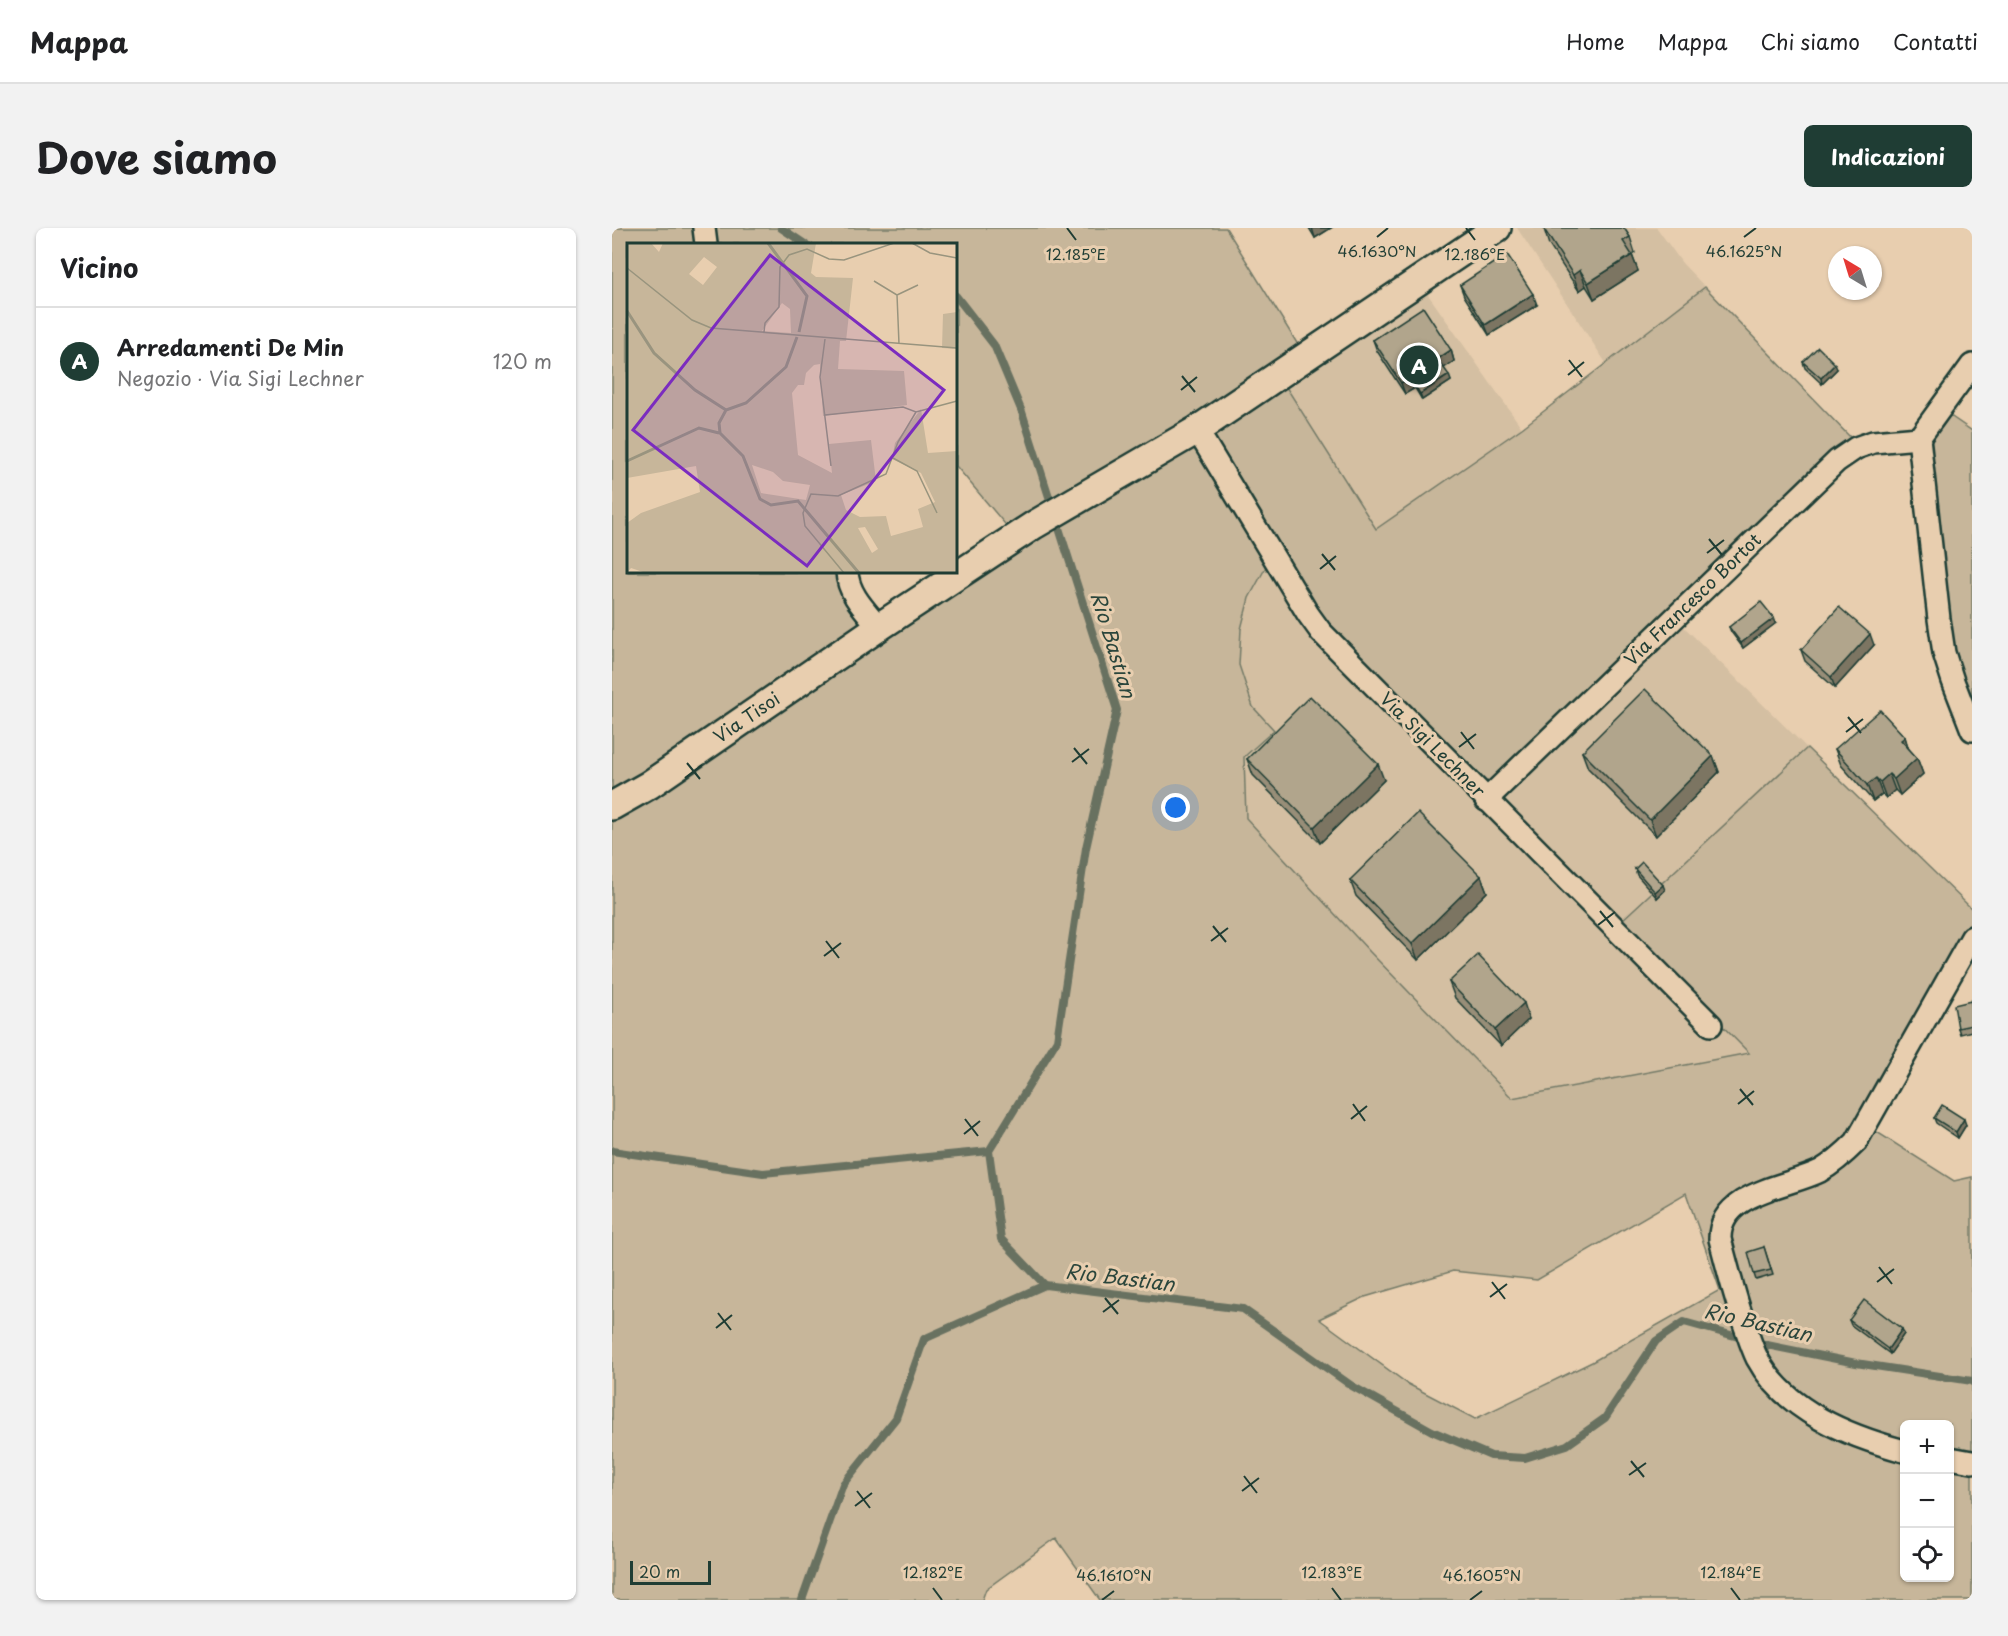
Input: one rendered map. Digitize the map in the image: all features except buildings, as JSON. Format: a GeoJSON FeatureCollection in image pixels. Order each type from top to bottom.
{"type":"FeatureCollection","features":[{"type":"Feature","properties":{"kind":"street"},"geometry":{"type":"LineString","coordinates":[[847,573],[853,593],[879,627],[1034,525],[1197,430],[1497,228]]}},
{"type":"Feature","properties":{"kind":"street"},"geometry":{"type":"LineString","coordinates":[[1972,365],[1919,438],[1944,653],[1972,729]]}},
{"type":"Feature","properties":{"kind":"street","name":"Via Sigi Lechner"},"geometry":{"type":"LineString","coordinates":[[1197,430],[1321,632],[1711,1025]]}},
{"type":"Feature","properties":{"kind":"street","name":"Via Francesco Bortot"},"geometry":{"type":"LineString","coordinates":[[1486,800],[1837,461],[1856,448],[1873,442],[1919,438]]}},
{"type":"Feature","properties":{"kind":"street","name":"Via Tisoi"},"geometry":{"type":"LineString","coordinates":[[612,806],[649,785],[879,627]]}},
{"type":"Feature","properties":{"kind":"street"},"geometry":{"type":"LineString","coordinates":[[1900,1450],[1871,1442],[1811,1413],[1790,1398],[1769,1378],[1756,1356],[1741,1314],[1720,1239],[1720,1231],[1730,1212],[1750,1196],[1818,1172],[1840,1159],[1856,1142],[1972,937]]}},
{"type":"Feature","properties":{"kind":"street"},"geometry":{"type":"LineString","coordinates":[[1954,1459],[1972,1462]]}},
{"type":"Feature","properties":{"kind":"shaded area"},"geometry":{"type":"Polygon","coordinates":[[[612,228],[1226,228],[1308,361],[1281,379],[1376,529],[1522,428],[1705,287],[1851,438],[1679,622],[1484,808],[1319,640],[1266,567],[1249,598],[1241,629],[1239,665],[1253,707],[1274,730],[1244,757],[1246,818],[1370,952],[1512,1098],[1749,1053],[1620,922],[1807,748],[1972,909],[1972,950],[1872,1129],[1954,1181],[1972,1177],[1972,1600],[1100,1600],[1056,1538],[986,1589],[982,1600],[612,1600],[612,228]],[[1686,1193],[1537,1280],[1453,1271],[1365,1297],[1319,1319],[1408,1384],[1475,1419],[1592,1362],[1720,1290],[1686,1193]]]}},
{"type":"Feature","properties":{"kind":"shaded area"},"geometry":{"type":"Polygon","coordinates":[[[1517,228],[1657,228],[1682,263],[1705,287],[1606,363],[1517,228]]]}},
{"type":"Feature","properties":{"kind":"shaded area"},"geometry":{"type":"Polygon","coordinates":[[[1422,286],[1522,428],[1376,530],[1281,378],[1422,286]]]}},
{"type":"Feature","properties":{"kind":"shaded area"},"geometry":{"type":"Polygon","coordinates":[[[1933,404],[1972,431],[1972,736],[1938,669],[1917,491],[1933,404]]]}},
{"type":"Feature","properties":{"kind":"shaded area"},"geometry":{"type":"Polygon","coordinates":[[[1267,567],[1319,640],[1679,622],[1807,748],[1620,922],[1750,1053],[1512,1098],[1370,952],[1246,818],[1244,757],[1273,730],[1253,707],[1239,666],[1241,629],[1249,598],[1267,567]]]}},
{"type":"Feature","properties":{"kind":"waterway","name":"Rio Bastian"},"geometry":{"type":"LineString","coordinates":[[781,228],[804,243]]}},
{"type":"Feature","properties":{"kind":"waterway","name":"Rio Bastian"},"geometry":{"type":"LineString","coordinates":[[957,297],[994,345],[1022,412],[1117,710],[1086,848],[1057,1040],[989,1151],[1001,1239],[1045,1285],[1243,1309],[1352,1386],[1432,1431],[1491,1456],[1525,1458],[1567,1445],[1605,1418],[1656,1341],[1684,1322],[1767,1345],[1856,1363],[1972,1381]]}},
{"type":"Feature","properties":{"kind":"waterway"},"geometry":{"type":"LineString","coordinates":[[612,1151],[763,1173],[989,1151]]}},
{"type":"Feature","properties":{"kind":"waterway"},"geometry":{"type":"LineString","coordinates":[[802,1600],[843,1484],[896,1418],[924,1339],[1045,1285]]}},
{"type":"Feature","properties":{"kind":"place","name":"Arredamenti De Min"},"geometry":{"type":"Point","coordinates":[1419,365]}}]}
